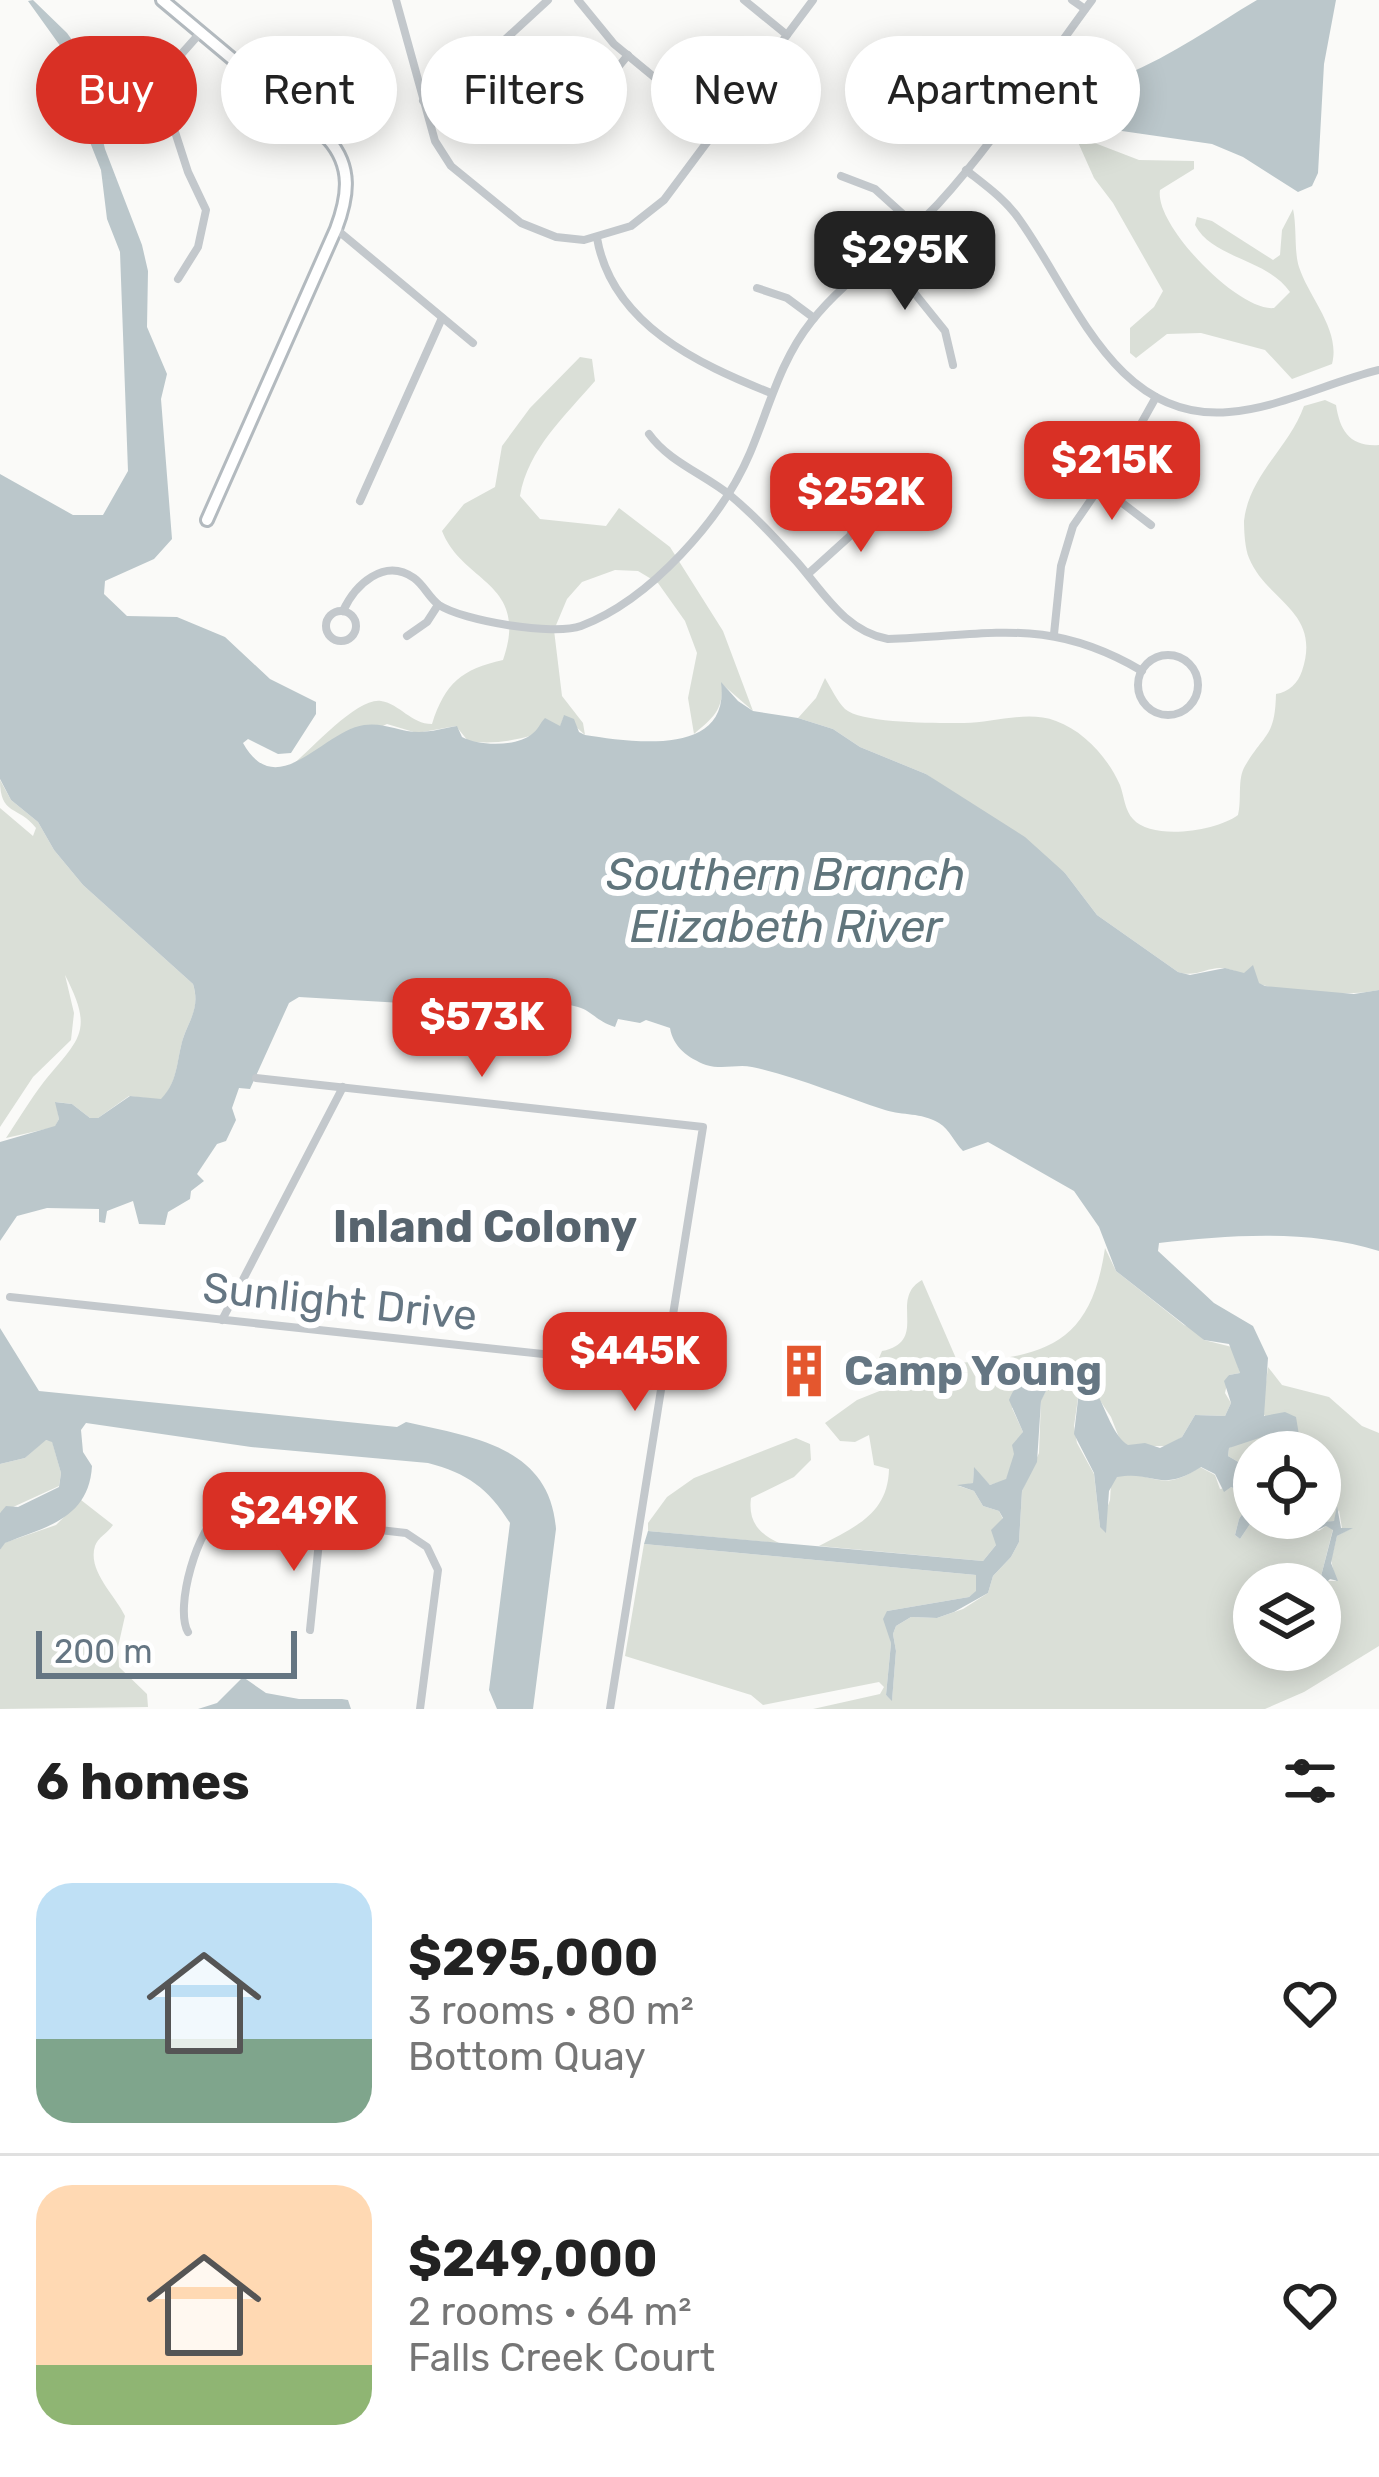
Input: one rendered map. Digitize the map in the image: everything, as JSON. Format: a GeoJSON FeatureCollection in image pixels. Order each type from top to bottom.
{"type":"FeatureCollection","features":[{"type":"Feature","properties":{"kind":"street"},"geometry":{"type":"LineString","coordinates":[[396,0],[421,94]]}},
{"type":"Feature","properties":{"kind":"street"},"geometry":{"type":"LineString","coordinates":[[509,36],[548,0]]}},
{"type":"Feature","properties":{"kind":"street"},"geometry":{"type":"LineString","coordinates":[[578,0],[602,31],[651,74]]}},
{"type":"Feature","properties":{"kind":"street"},"geometry":{"type":"LineString","coordinates":[[744,0],[787,35],[813,0]]}},
{"type":"Feature","properties":{"kind":"street"},"geometry":{"type":"LineString","coordinates":[[1072,0],[1085,10]]}},
{"type":"Feature","properties":{"kind":"street"},"geometry":{"type":"LineString","coordinates":[[1066,36],[1092,0]]}},
{"type":"Feature","properties":{"kind":"street"},"geometry":{"type":"LineString","coordinates":[[165,1],[335,146],[347,187],[336,230],[208,520]]}},
{"type":"Feature","properties":{"kind":"street"},"geometry":{"type":"LineString","coordinates":[[178,279],[198,248],[206,211],[165,101],[164,81],[169,68],[201,32]]}},
{"type":"Feature","properties":{"kind":"street"},"geometry":{"type":"LineString","coordinates":[[438,144],[442,154],[507,212],[544,234],[597,238],[631,226],[652,212],[705,144]]}},
{"type":"Feature","properties":{"kind":"street"},"geometry":{"type":"LineString","coordinates":[[343,611],[365,580],[391,572],[412,576],[438,604],[506,623],[578,627],[635,594],[695,538],[729,494],[793,347],[814,318],[916,226],[985,144]]}},
{"type":"Feature","properties":{"kind":"street"},"geometry":{"type":"LineString","coordinates":[[966,170],[1020,220],[1078,315],[1116,365],[1156,397],[1200,412],[1239,411],[1379,370]]}},
{"type":"Feature","properties":{"kind":"street"},"geometry":{"type":"LineString","coordinates":[[841,176],[875,189],[916,226]]}},
{"type":"Feature","properties":{"kind":"street"},"geometry":{"type":"LineString","coordinates":[[336,230],[473,343]]}},
{"type":"Feature","properties":{"kind":"street"},"geometry":{"type":"LineString","coordinates":[[597,238],[609,280],[624,304],[709,366],[771,393]]}},
{"type":"Feature","properties":{"kind":"street"},"geometry":{"type":"LineString","coordinates":[[883,254],[945,332],[953,365]]}},
{"type":"Feature","properties":{"kind":"street"},"geometry":{"type":"LineString","coordinates":[[758,288],[787,298],[814,318]]}},
{"type":"Feature","properties":{"kind":"street"},"geometry":{"type":"LineString","coordinates":[[361,501],[442,318]]}},
{"type":"Feature","properties":{"kind":"street"},"geometry":{"type":"LineString","coordinates":[[1054,634],[1064,550],[1072,526],[1156,397]]}},
{"type":"Feature","properties":{"kind":"street"},"geometry":{"type":"LineString","coordinates":[[649,434],[663,452],[729,494],[846,620],[875,637],[1054,634],[1088,643],[1142,670]]}},
{"type":"Feature","properties":{"kind":"street"},"geometry":{"type":"LineString","coordinates":[[1100,487],[1151,525]]}},
{"type":"Feature","properties":{"kind":"street"},"geometry":{"type":"LineString","coordinates":[[808,574],[850,536],[863,503]]}},
{"type":"Feature","properties":{"kind":"street"},"geometry":{"type":"LineString","coordinates":[[407,636],[427,622],[438,604]]}},
{"type":"Feature","properties":{"kind":"street"},"geometry":{"type":"LineString","coordinates":[[1160,656],[1183,659],[1197,677],[1194,700],[1176,714],[1154,711],[1140,693],[1142,670],[1160,656]]}},
{"type":"Feature","properties":{"kind":"street"},"geometry":{"type":"LineString","coordinates":[[256,1078],[703,1126],[610,1709]]}},
{"type":"Feature","properties":{"kind":"street"},"geometry":{"type":"LineString","coordinates":[[222,1320],[343,1087]]}},
{"type":"Feature","properties":{"kind":"street","name":"Sunlight Drive"},"geometry":{"type":"LineString","coordinates":[[10,1297],[664,1367]]}},
{"type":"Feature","properties":{"kind":"street"},"geometry":{"type":"LineString","coordinates":[[188,1632],[183,1606],[202,1535],[213,1517],[233,1511],[406,1533],[427,1547],[438,1582],[420,1709]]}},
{"type":"Feature","properties":{"kind":"street"},"geometry":{"type":"LineString","coordinates":[[310,1630],[321,1522]]}},
{"type":"Feature","properties":{"kind":"shaded area"},"geometry":{"type":"Polygon","coordinates":[[[1079,144],[1097,144],[1139,160],[1194,161],[1194,169],[1160,190],[1170,224],[1221,282],[1259,306],[1274,308],[1290,292],[1268,272],[1214,245],[1195,225],[1197,217],[1212,221],[1273,260],[1280,255],[1282,230],[1293,209],[1297,261],[1328,327],[1332,364],[1292,379],[1265,350],[1201,333],[1167,334],[1136,358],[1130,353],[1130,328],[1154,307],[1163,291],[1094,178],[1079,144]]]}},
{"type":"Feature","properties":{"kind":"shaded area"},"geometry":{"type":"Polygon","coordinates":[[[580,357],[592,359],[595,381],[539,448],[520,496],[540,519],[606,526],[619,508],[670,547],[723,631],[753,711],[722,684],[716,712],[694,734],[688,698],[697,653],[685,621],[658,583],[638,571],[615,570],[582,582],[567,599],[554,630],[562,696],[583,723],[585,735],[564,716],[560,727],[492,742],[468,741],[456,726],[417,733],[387,724],[290,767],[347,716],[371,702],[388,703],[432,724],[457,680],[503,660],[509,634],[501,599],[464,563],[442,531],[464,504],[495,487],[502,446],[530,408],[580,357]]]}},
{"type":"Feature","properties":{"kind":"shaded area"},"geometry":{"type":"Polygon","coordinates":[[[1325,400],[1336,405],[1348,436],[1379,445],[1379,990],[1307,992],[1266,986],[1223,968],[1178,972],[1097,915],[1065,873],[926,774],[860,747],[833,729],[798,718],[816,698],[825,678],[845,709],[867,718],[952,723],[1045,718],[1076,731],[1094,747],[1115,775],[1130,816],[1142,826],[1185,831],[1238,815],[1243,771],[1271,727],[1276,694],[1298,679],[1306,651],[1299,620],[1249,558],[1244,525],[1247,505],[1304,406],[1325,400]]]}},
{"type":"Feature","properties":{"kind":"shaded area"},"geometry":{"type":"Polygon","coordinates":[[[0,780],[11,800],[38,822],[83,885],[193,984],[194,1009],[175,1076],[161,1100],[129,1096],[98,1118],[90,1118],[72,1104],[56,1102],[59,1119],[55,1127],[6,1138],[79,1034],[79,1010],[65,975],[74,1013],[71,1040],[33,1077],[0,1127],[0,808],[33,836],[36,828],[7,805],[0,780]]]}},
{"type":"Feature","properties":{"kind":"shaded area"},"geometry":{"type":"Polygon","coordinates":[[[1105,1248],[1116,1271],[1184,1325],[1204,1340],[1232,1347],[1240,1373],[1229,1375],[1225,1393],[1231,1403],[1225,1416],[1195,1415],[1182,1437],[1168,1446],[1128,1446],[1083,1375],[1068,1367],[1012,1408],[1023,1432],[1006,1480],[990,1485],[974,1469],[973,1483],[959,1486],[974,1491],[983,1506],[999,1511],[1003,1519],[996,1545],[983,1561],[819,1546],[867,1517],[883,1497],[889,1469],[874,1465],[869,1435],[855,1442],[840,1441],[825,1423],[857,1400],[917,1376],[918,1368],[912,1364],[889,1370],[879,1358],[904,1338],[912,1288],[922,1280],[958,1363],[1016,1356],[1059,1339],[1076,1325],[1098,1280],[1105,1248]]]}},
{"type":"Feature","properties":{"kind":"shaded area"},"geometry":{"type":"Polygon","coordinates":[[[1268,1367],[1282,1385],[1329,1397],[1362,1426],[1379,1433],[1379,1646],[1341,1669],[1341,1563],[1331,1560],[1336,1539],[1352,1528],[1342,1528],[1341,1522],[1341,1431],[1297,1431],[1292,1417],[1262,1412],[1268,1367]]]}},
{"type":"Feature","properties":{"kind":"shaded area"},"geometry":{"type":"Polygon","coordinates":[[[1065,1381],[1079,1391],[1074,1426],[1077,1443],[1094,1474],[1100,1527],[1117,1476],[1166,1481],[1200,1467],[1215,1475],[1220,1489],[1233,1488],[1233,1539],[1330,1539],[1324,1563],[1233,1563],[1233,1671],[1338,1671],[1265,1709],[813,1709],[880,1694],[884,1687],[879,1682],[763,1705],[751,1695],[625,1656],[644,1544],[976,1575],[976,1592],[969,1597],[887,1611],[891,1643],[886,1695],[892,1700],[896,1626],[911,1617],[937,1618],[963,1609],[988,1593],[993,1576],[1011,1557],[1019,1542],[1022,1491],[1039,1453],[1041,1400],[1049,1385],[1065,1381]]]}},
{"type":"Feature","properties":{"kind":"shaded area"},"geometry":{"type":"Polygon","coordinates":[[[796,1438],[810,1444],[811,1460],[794,1477],[751,1498],[756,1525],[779,1543],[648,1531],[648,1523],[667,1497],[694,1478],[796,1438]]]}},
{"type":"Feature","properties":{"kind":"shaded area"},"geometry":{"type":"Polygon","coordinates":[[[45,1440],[52,1441],[61,1473],[59,1486],[0,1513],[0,1464],[25,1458],[45,1440]]]}},
{"type":"Feature","properties":{"kind":"shaded area"},"geometry":{"type":"Polygon","coordinates":[[[81,1500],[113,1525],[96,1543],[95,1565],[125,1616],[119,1667],[147,1694],[148,1707],[0,1709],[0,1550],[4,1543],[56,1525],[81,1500]]]}},
{"type":"Feature","properties":{"kind":"water","name":"Southern Branch Elizabeth River"},"geometry":{"type":"Polygon","coordinates":[[[33,0],[69,36],[53,36],[28,1],[33,0]]]}},
{"type":"Feature","properties":{"kind":"water"},"geometry":{"type":"Polygon","coordinates":[[[1257,0],[1336,0],[1324,64],[1318,173],[1312,186],[1298,192],[1243,157],[1212,144],[1140,134],[1140,68],[1257,0]]]}},
{"type":"Feature","properties":{"kind":"water","name":"Southern Branch Elizabeth River"},"geometry":{"type":"Polygon","coordinates":[[[91,144],[104,144],[148,271],[147,327],[167,374],[161,399],[172,539],[154,559],[105,581],[104,594],[127,616],[177,617],[225,637],[270,679],[316,702],[316,714],[291,753],[278,754],[248,739],[243,743],[256,760],[270,767],[285,766],[348,730],[371,724],[419,732],[457,726],[469,740],[507,743],[532,734],[545,718],[560,726],[564,715],[574,719],[585,735],[674,740],[710,723],[720,706],[721,682],[753,711],[833,729],[860,747],[926,774],[1025,837],[1065,873],[1097,915],[1178,972],[1190,975],[1225,968],[1244,973],[1253,965],[1259,983],[1265,986],[1354,994],[1379,990],[1379,1251],[1297,1237],[1159,1243],[1158,1251],[1214,1303],[1253,1326],[1268,1358],[1264,1416],[1285,1412],[1296,1417],[1298,1431],[1233,1431],[1228,1456],[1233,1459],[1233,1488],[1224,1492],[1215,1474],[1201,1467],[1176,1479],[1117,1477],[1109,1491],[1106,1533],[1100,1527],[1094,1473],[1074,1434],[1079,1391],[1065,1381],[1049,1385],[1041,1401],[1037,1462],[1022,1491],[1019,1542],[993,1576],[988,1593],[954,1612],[937,1618],[911,1617],[896,1626],[892,1701],[886,1695],[891,1643],[883,1619],[887,1611],[969,1597],[976,1591],[976,1575],[644,1544],[648,1531],[983,1561],[996,1545],[991,1530],[1003,1518],[999,1511],[983,1506],[974,1491],[957,1485],[973,1483],[974,1467],[990,1485],[1006,1479],[1012,1445],[1023,1432],[1009,1400],[1031,1370],[1062,1364],[1077,1369],[1097,1393],[1118,1436],[1128,1445],[1160,1448],[1182,1437],[1195,1415],[1225,1416],[1231,1403],[1224,1381],[1240,1373],[1229,1344],[1204,1340],[1116,1271],[1099,1227],[1074,1191],[988,1142],[963,1151],[943,1126],[925,1117],[885,1110],[752,1067],[706,1065],[682,1051],[670,1028],[646,1020],[618,1019],[615,1027],[583,1009],[536,998],[521,1014],[485,1015],[402,1003],[299,997],[289,1003],[250,1089],[239,1088],[232,1108],[236,1120],[226,1141],[217,1144],[197,1174],[204,1181],[191,1191],[190,1199],[168,1212],[165,1225],[139,1224],[133,1201],[107,1211],[105,1223],[99,1222],[99,1209],[47,1208],[17,1216],[0,1241],[0,1142],[55,1126],[59,1119],[55,1102],[72,1104],[90,1118],[98,1118],[130,1096],[161,1099],[175,1076],[194,1009],[193,984],[83,885],[38,822],[11,800],[0,779],[0,474],[73,515],[103,515],[128,471],[120,252],[107,219],[101,170],[91,144]]]}},
{"type":"Feature","properties":{"kind":"water"},"geometry":{"type":"Polygon","coordinates":[[[0,1328],[39,1391],[397,1427],[406,1422],[481,1441],[523,1463],[551,1501],[556,1529],[533,1709],[497,1709],[489,1690],[510,1523],[475,1484],[442,1467],[86,1423],[81,1430],[83,1452],[92,1466],[83,1498],[62,1518],[5,1543],[0,1550],[0,1513],[6,1506],[18,1507],[59,1487],[61,1473],[52,1442],[46,1440],[25,1458],[0,1464],[0,1328]]]}},
{"type":"Feature","properties":{"kind":"water"},"geometry":{"type":"Polygon","coordinates":[[[1331,1539],[1336,1539],[1331,1563],[1324,1563],[1331,1539]]]}},
{"type":"Feature","properties":{"kind":"water"},"geometry":{"type":"Polygon","coordinates":[[[243,1677],[266,1693],[348,1700],[351,1709],[198,1709],[217,1703],[243,1677]]]}},
{"type":"Feature","properties":{"kind":"place","name":"Camp Young"},"geometry":{"type":"Point","coordinates":[804,1371]}},
{"type":"Feature","properties":{"kind":"district","name":"Inland Colony"},"geometry":{"type":"Point","coordinates":[485,1226]}}]}
